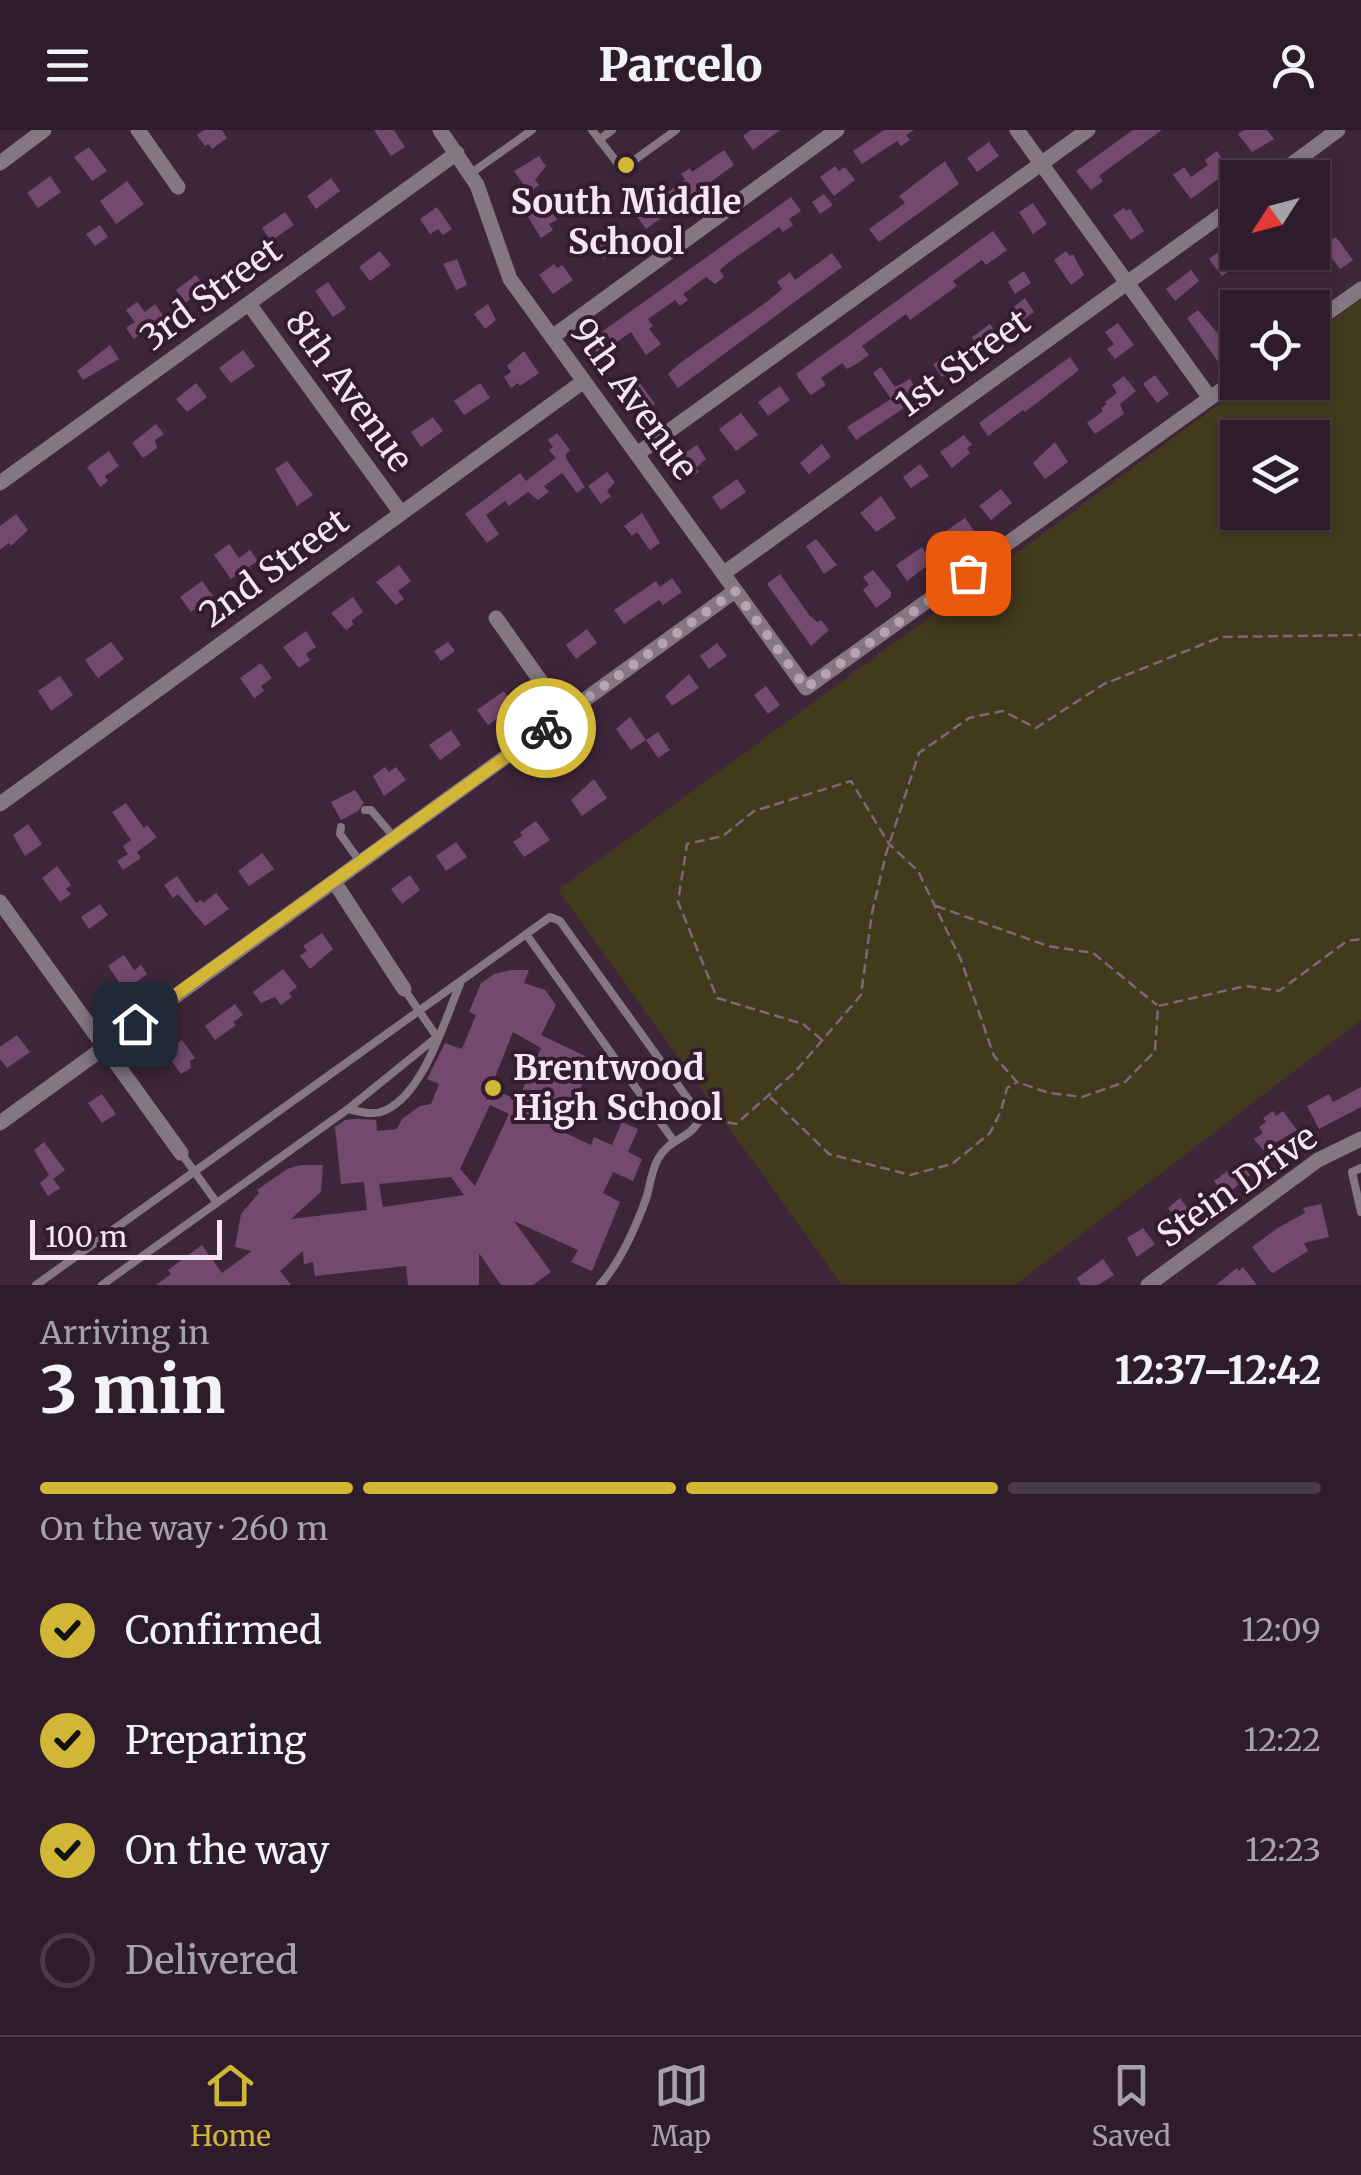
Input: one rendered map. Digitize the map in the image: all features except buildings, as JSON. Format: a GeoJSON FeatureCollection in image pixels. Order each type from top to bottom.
{"type":"FeatureCollection","features":[{"type":"Feature","properties":{"kind":"street"},"geometry":{"type":"LineString","coordinates":[[0,162],[44,130]]}},
{"type":"Feature","properties":{"kind":"street"},"geometry":{"type":"LineString","coordinates":[[138,130],[178,186]]}},
{"type":"Feature","properties":{"kind":"street","name":"9th Avenue"},"geometry":{"type":"LineString","coordinates":[[440,130],[470,174],[488,211],[501,261],[510,279],[806,688],[1210,398]]}},
{"type":"Feature","properties":{"kind":"street"},"geometry":{"type":"LineString","coordinates":[[552,337],[837,130]]}},
{"type":"Feature","properties":{"kind":"street"},"geometry":{"type":"LineString","coordinates":[[1017,130],[1210,398],[1220,391]]}},
{"type":"Feature","properties":{"kind":"street"},"geometry":{"type":"LineString","coordinates":[[637,454],[1088,130]]}},
{"type":"Feature","properties":{"kind":"street"},"geometry":{"type":"LineString","coordinates":[[1297,160],[1338,130]]}},
{"type":"Feature","properties":{"kind":"street","name":"3rd Street"},"geometry":{"type":"LineString","coordinates":[[0,482],[457,154]]}},
{"type":"Feature","properties":{"kind":"street","name":"1st Street"},"geometry":{"type":"LineString","coordinates":[[724,573],[1220,216]]}},
{"type":"Feature","properties":{"kind":"street"},"geometry":{"type":"LineString","coordinates":[[1330,311],[1361,289]]}},
{"type":"Feature","properties":{"kind":"street","name":"8th Avenue"},"geometry":{"type":"LineString","coordinates":[[250,304],[400,513]]}},
{"type":"Feature","properties":{"kind":"street","name":"2nd Street"},"geometry":{"type":"LineString","coordinates":[[0,804],[584,381]]}},
{"type":"Feature","properties":{"kind":"street"},"geometry":{"type":"LineString","coordinates":[[0,1123],[735,591]]}},
{"type":"Feature","properties":{"kind":"street"},"geometry":{"type":"LineString","coordinates":[[496,618],[564,714]]}},
{"type":"Feature","properties":{"kind":"street"},"geometry":{"type":"LineString","coordinates":[[335,883],[404,990]]}},
{"type":"Feature","properties":{"kind":"street"},"geometry":{"type":"LineString","coordinates":[[0,902],[182,1153]]}},
{"type":"Feature","properties":{"kind":"street","name":"Stein Drive"},"geometry":{"type":"LineString","coordinates":[[1148,1285],[1318,1160],[1361,1139]]}},
{"type":"Feature","properties":{"kind":"lane"},"geometry":{"type":"LineString","coordinates":[[470,174],[532,130]]}},
{"type":"Feature","properties":{"kind":"lane"},"geometry":{"type":"LineString","coordinates":[[592,130],[622,169],[676,130]]}},
{"type":"Feature","properties":{"kind":"lane"},"geometry":{"type":"LineString","coordinates":[[599,140],[612,130]]}},
{"type":"Feature","properties":{"kind":"lane"},"geometry":{"type":"LineString","coordinates":[[365,810],[372,810],[395,838]]}},
{"type":"Feature","properties":{"kind":"lane"},"geometry":{"type":"LineString","coordinates":[[341,827],[340,834],[361,863]]}},
{"type":"Feature","properties":{"kind":"lane"},"geometry":{"type":"LineString","coordinates":[[36,1285],[550,918],[560,921],[701,1117],[697,1127],[685,1138],[673,1140],[658,1159],[617,1263],[600,1285]]}},
{"type":"Feature","properties":{"kind":"lane"},"geometry":{"type":"LineString","coordinates":[[526,934],[673,1140]]}},
{"type":"Feature","properties":{"kind":"lane"},"geometry":{"type":"LineString","coordinates":[[348,1109],[367,1114],[384,1112],[410,1092],[462,980]]}},
{"type":"Feature","properties":{"kind":"lane"},"geometry":{"type":"LineString","coordinates":[[404,990],[437,1037]]}},
{"type":"Feature","properties":{"kind":"lane"},"geometry":{"type":"LineString","coordinates":[[102,1285],[348,1109],[437,1037]]}},
{"type":"Feature","properties":{"kind":"lane"},"geometry":{"type":"LineString","coordinates":[[182,1153],[217,1203]]}},
{"type":"Feature","properties":{"kind":"lane"},"geometry":{"type":"LineString","coordinates":[[1361,1168],[1352,1172],[1361,1212]]}},
{"type":"Feature","properties":{"kind":"path"},"geometry":{"type":"LineString","coordinates":[[701,1117],[736,1124],[795,1072],[861,995],[872,913],[889,844],[919,752],[969,718],[1003,711],[1036,728],[1104,684],[1221,638],[1361,635]]}},
{"type":"Feature","properties":{"kind":"path"},"geometry":{"type":"LineString","coordinates":[[822,1040],[802,1024],[717,998],[678,902],[686,844],[723,836],[754,811],[851,781],[889,844],[918,871],[961,960],[994,1056],[1018,1082],[1049,1093],[1082,1097],[1125,1082],[1155,1051],[1158,1006]]}},
{"type":"Feature","properties":{"kind":"path"},"geometry":{"type":"LineString","coordinates":[[934,905],[1048,946],[1092,953],[1158,1006]]}},
{"type":"Feature","properties":{"kind":"path"},"geometry":{"type":"LineString","coordinates":[[1158,1006],[1246,986],[1279,991],[1347,941],[1361,939]]}},
{"type":"Feature","properties":{"kind":"path"},"geometry":{"type":"LineString","coordinates":[[768,1096],[829,1154],[910,1175],[952,1164],[990,1133],[1007,1088],[1018,1082]]}},
{"type":"Feature","properties":{"kind":"shaded area"},"geometry":{"type":"Polygon","coordinates":[[[1361,299],[1361,1020],[1015,1285],[842,1285],[558,890],[1225,400],[1330,400],[1330,322],[1361,299]]]}},
{"type":"Feature","properties":{"kind":"way so far"},"geometry":{"type":"LineString","coordinates":[[546,728],[735,591],[806,688],[968,573]]}},
{"type":"Feature","properties":{"kind":"place","name":"South Middle School"},"geometry":{"type":"Point","coordinates":[626,165]}},
{"type":"Feature","properties":{"kind":"place","name":"Brentwood High School"},"geometry":{"type":"Point","coordinates":[493,1088]}},
{"type":"Feature","properties":{"kind":"route"},"geometry":{"type":"LineString","coordinates":[[135,1024],[546,728]]}}]}
